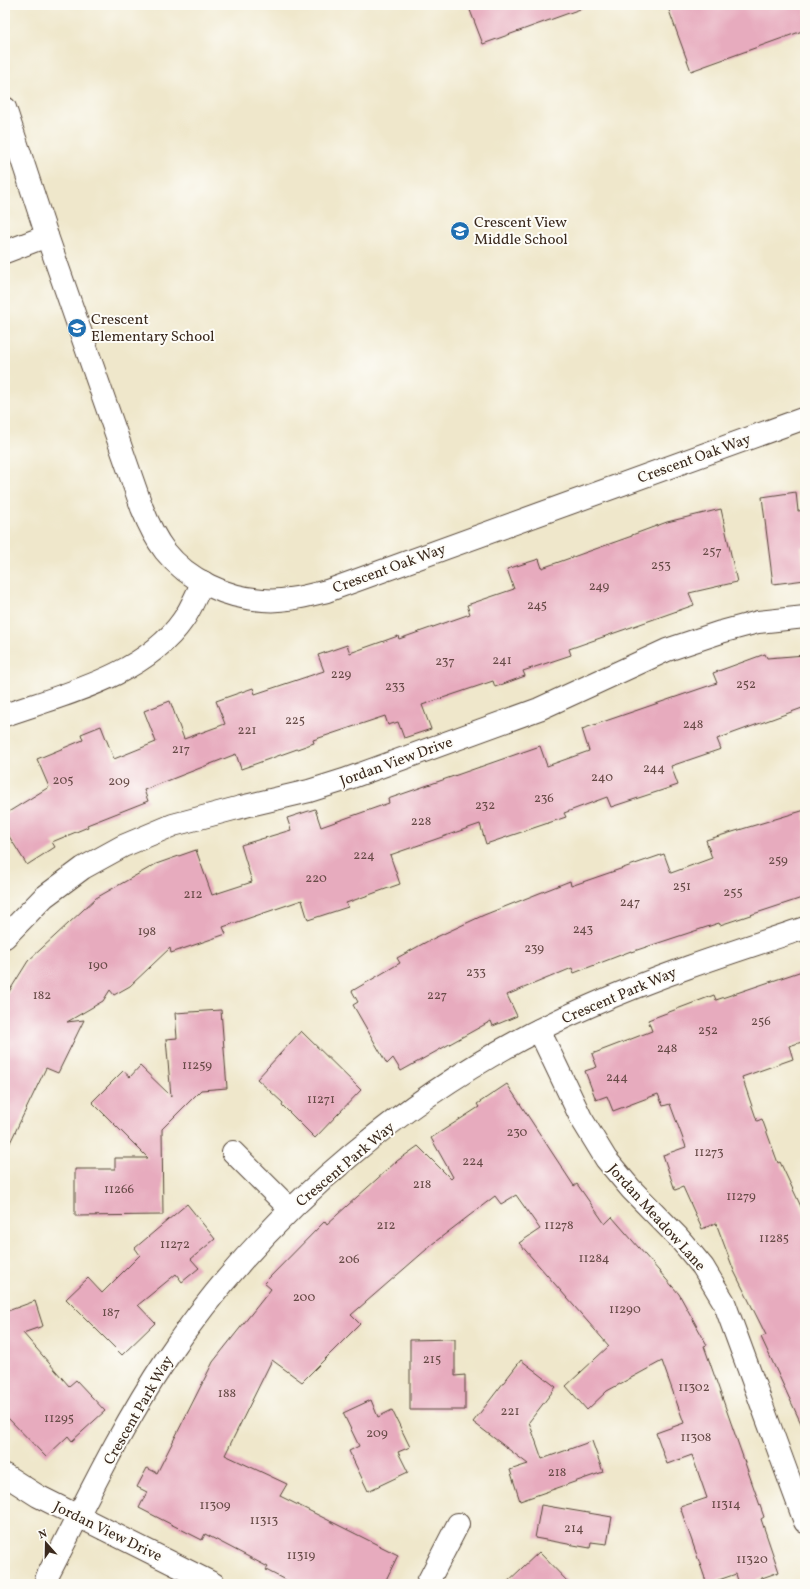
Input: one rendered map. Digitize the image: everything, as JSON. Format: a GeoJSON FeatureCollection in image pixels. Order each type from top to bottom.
{"type":"FeatureCollection","features":[{"type":"Feature","properties":{"kind":"street","name":"Crescent Oak Way"},"geometry":{"type":"LineString","coordinates":[[5,108],[47,236],[142,508],[152,532],[165,552],[182,569],[203,582],[232,595],[264,600],[296,599],[327,591],[805,418]]}},
{"type":"Feature","properties":{"kind":"street"},"geometry":{"type":"LineString","coordinates":[[5,252],[47,236]]}},
{"type":"Feature","properties":{"kind":"street"},"geometry":{"type":"LineString","coordinates":[[5,715],[108,678],[139,661],[168,638],[183,620],[203,582]]}},
{"type":"Feature","properties":{"kind":"street","name":"Jordan View Drive"},"geometry":{"type":"LineString","coordinates":[[5,937],[44,897],[83,868],[123,846],[173,825],[309,791],[344,780],[539,709],[667,650],[721,632],[758,622],[805,617]]}},
{"type":"Feature","properties":{"kind":"street","name":"Crescent Park Way"},"geometry":{"type":"LineString","coordinates":[[45,1584],[47,1577],[78,1516],[121,1436],[167,1358],[205,1306],[246,1256],[290,1209],[368,1140],[428,1097],[487,1058],[588,1006],[668,974],[805,928]]}},
{"type":"Feature","properties":{"kind":"street","name":"Jordan Meadow Lane"},"geometry":{"type":"LineString","coordinates":[[539,1030],[581,1118],[606,1159],[631,1189],[678,1237],[703,1267],[724,1302],[805,1522]]}},
{"type":"Feature","properties":{"kind":"street"},"geometry":{"type":"LineString","coordinates":[[233,1152],[290,1209]]}},
{"type":"Feature","properties":{"kind":"street","name":"Jordan View Drive"},"geometry":{"type":"LineString","coordinates":[[5,1475],[38,1496],[214,1584]]}},
{"type":"Feature","properties":{"kind":"street"},"geometry":{"type":"LineString","coordinates":[[427,1584],[458,1524]]}},
{"type":"Feature","properties":{"kind":"building"},"geometry":{"type":"Polygon","coordinates":[[[468,5],[583,5],[583,8],[483,44],[468,5]]]}},
{"type":"Feature","properties":{"kind":"building"},"geometry":{"type":"Polygon","coordinates":[[[667,5],[805,5],[805,30],[691,71],[667,5]]]}},
{"type":"Feature","properties":{"kind":"building"},"geometry":{"type":"Polygon","coordinates":[[[796,492],[798,511],[805,510],[805,546],[801,547],[805,580],[773,584],[762,497],[796,492]]]}},
{"type":"Feature","properties":{"kind":"building"},"geometry":{"type":"Polygon","coordinates":[[[721,509],[737,582],[689,593],[694,605],[569,649],[571,655],[523,671],[525,676],[495,687],[493,681],[422,705],[431,729],[404,738],[398,722],[388,725],[385,716],[313,740],[314,743],[241,769],[236,754],[144,790],[148,801],[87,825],[88,827],[52,842],[55,847],[27,865],[5,830],[5,814],[49,787],[37,759],[83,740],[81,734],[101,726],[114,759],[156,742],[144,711],[170,701],[184,739],[225,724],[216,701],[253,688],[255,694],[324,671],[318,655],[347,645],[350,653],[398,636],[399,639],[470,614],[467,605],[514,589],[507,569],[539,559],[542,568],[667,522],[721,509]]]}},
{"type":"Feature","properties":{"kind":"building"},"geometry":{"type":"Polygon","coordinates":[[[765,654],[767,658],[805,655],[805,707],[717,739],[721,749],[671,766],[678,785],[611,807],[607,797],[564,813],[566,817],[486,844],[480,824],[390,855],[400,884],[346,903],[348,907],[308,920],[302,900],[223,927],[226,934],[171,953],[170,948],[130,986],[114,995],[110,990],[103,1001],[67,1022],[84,1020],[58,1073],[46,1068],[5,1153],[5,998],[28,961],[96,898],[156,864],[196,850],[212,895],[252,882],[241,845],[291,830],[287,818],[315,809],[321,827],[389,803],[388,799],[540,746],[547,766],[589,751],[582,729],[717,683],[713,673],[765,654]]]}},
{"type":"Feature","properties":{"kind":"building"},"geometry":{"type":"Polygon","coordinates":[[[805,810],[805,897],[720,925],[719,923],[631,951],[574,973],[572,968],[507,995],[517,1016],[493,1026],[491,1021],[401,1071],[393,1058],[387,1064],[353,1005],[358,1002],[352,991],[400,963],[397,958],[428,941],[484,915],[570,881],[571,886],[664,854],[671,873],[712,858],[706,840],[805,810]]]}},
{"type":"Feature","properties":{"kind":"building"},"geometry":{"type":"Polygon","coordinates":[[[805,970],[805,1041],[789,1046],[793,1059],[742,1077],[757,1121],[762,1119],[778,1163],[780,1162],[805,1215],[805,1432],[761,1337],[766,1335],[734,1271],[716,1223],[702,1229],[683,1187],[675,1190],[663,1155],[686,1147],[670,1104],[663,1106],[658,1094],[613,1111],[607,1096],[596,1100],[585,1071],[597,1067],[592,1054],[652,1031],[648,1020],[714,995],[716,1000],[805,970]]]}},
{"type":"Feature","properties":{"kind":"building"},"geometry":{"type":"Polygon","coordinates":[[[221,1010],[227,1088],[201,1090],[162,1129],[163,1215],[75,1216],[75,1169],[115,1169],[115,1158],[148,1158],[92,1102],[123,1071],[130,1077],[140,1066],[171,1096],[166,1039],[177,1038],[175,1013],[221,1010]]]}},
{"type":"Feature","properties":{"kind":"building"},"geometry":{"type":"Polygon","coordinates":[[[301,1031],[361,1090],[315,1138],[282,1105],[283,1103],[257,1079],[301,1031]]]}},
{"type":"Feature","properties":{"kind":"building"},"geometry":{"type":"Polygon","coordinates":[[[507,1084],[574,1186],[577,1184],[605,1224],[612,1217],[679,1294],[707,1345],[704,1346],[764,1517],[761,1519],[779,1572],[745,1584],[739,1584],[736,1574],[707,1584],[680,1507],[707,1498],[692,1455],[667,1464],[656,1433],[684,1423],[662,1361],[607,1391],[587,1410],[566,1386],[609,1346],[519,1243],[540,1229],[516,1195],[501,1204],[495,1196],[427,1248],[351,1315],[360,1324],[302,1382],[272,1360],[225,1455],[287,1484],[280,1496],[398,1555],[384,1584],[293,1584],[266,1570],[268,1567],[205,1534],[202,1540],[139,1508],[147,1492],[137,1487],[147,1468],[157,1473],[213,1362],[271,1289],[264,1283],[325,1221],[327,1224],[397,1161],[418,1146],[451,1179],[453,1177],[431,1138],[479,1107],[477,1104],[507,1084]]]}},
{"type":"Feature","properties":{"kind":"building"},"geometry":{"type":"Polygon","coordinates":[[[187,1204],[215,1239],[191,1259],[199,1268],[182,1282],[176,1274],[138,1305],[155,1323],[122,1355],[66,1299],[88,1278],[102,1293],[140,1255],[135,1248],[187,1204]]]}},
{"type":"Feature","properties":{"kind":"building"},"geometry":{"type":"Polygon","coordinates":[[[35,1301],[43,1326],[23,1333],[69,1386],[76,1380],[105,1411],[72,1441],[68,1436],[46,1457],[5,1415],[5,1312],[35,1301]]]}},
{"type":"Feature","properties":{"kind":"building"},"geometry":{"type":"Polygon","coordinates":[[[455,1339],[455,1376],[465,1375],[465,1410],[410,1410],[410,1340],[455,1339]]]}},
{"type":"Feature","properties":{"kind":"building"},"geometry":{"type":"Polygon","coordinates":[[[521,1360],[556,1387],[529,1422],[542,1459],[592,1441],[603,1472],[520,1501],[510,1470],[528,1464],[473,1422],[521,1360]]]}},
{"type":"Feature","properties":{"kind":"building"},"geometry":{"type":"Polygon","coordinates":[[[371,1400],[378,1417],[392,1410],[410,1447],[398,1452],[408,1472],[368,1491],[349,1451],[359,1446],[343,1413],[371,1400]]]}},
{"type":"Feature","properties":{"kind":"building"},"geometry":{"type":"Polygon","coordinates":[[[541,1505],[612,1517],[607,1544],[591,1542],[590,1548],[535,1538],[541,1505]]]}},
{"type":"Feature","properties":{"kind":"building"},"geometry":{"type":"Polygon","coordinates":[[[539,1552],[570,1584],[505,1584],[539,1552]]]}},
{"type":"Feature","properties":{"kind":"place","name":"Crescent View Middle School"},"geometry":{"type":"Point","coordinates":[460,231]}},
{"type":"Feature","properties":{"kind":"place","name":"Crescent Elementary School"},"geometry":{"type":"Point","coordinates":[77,328]}}]}
